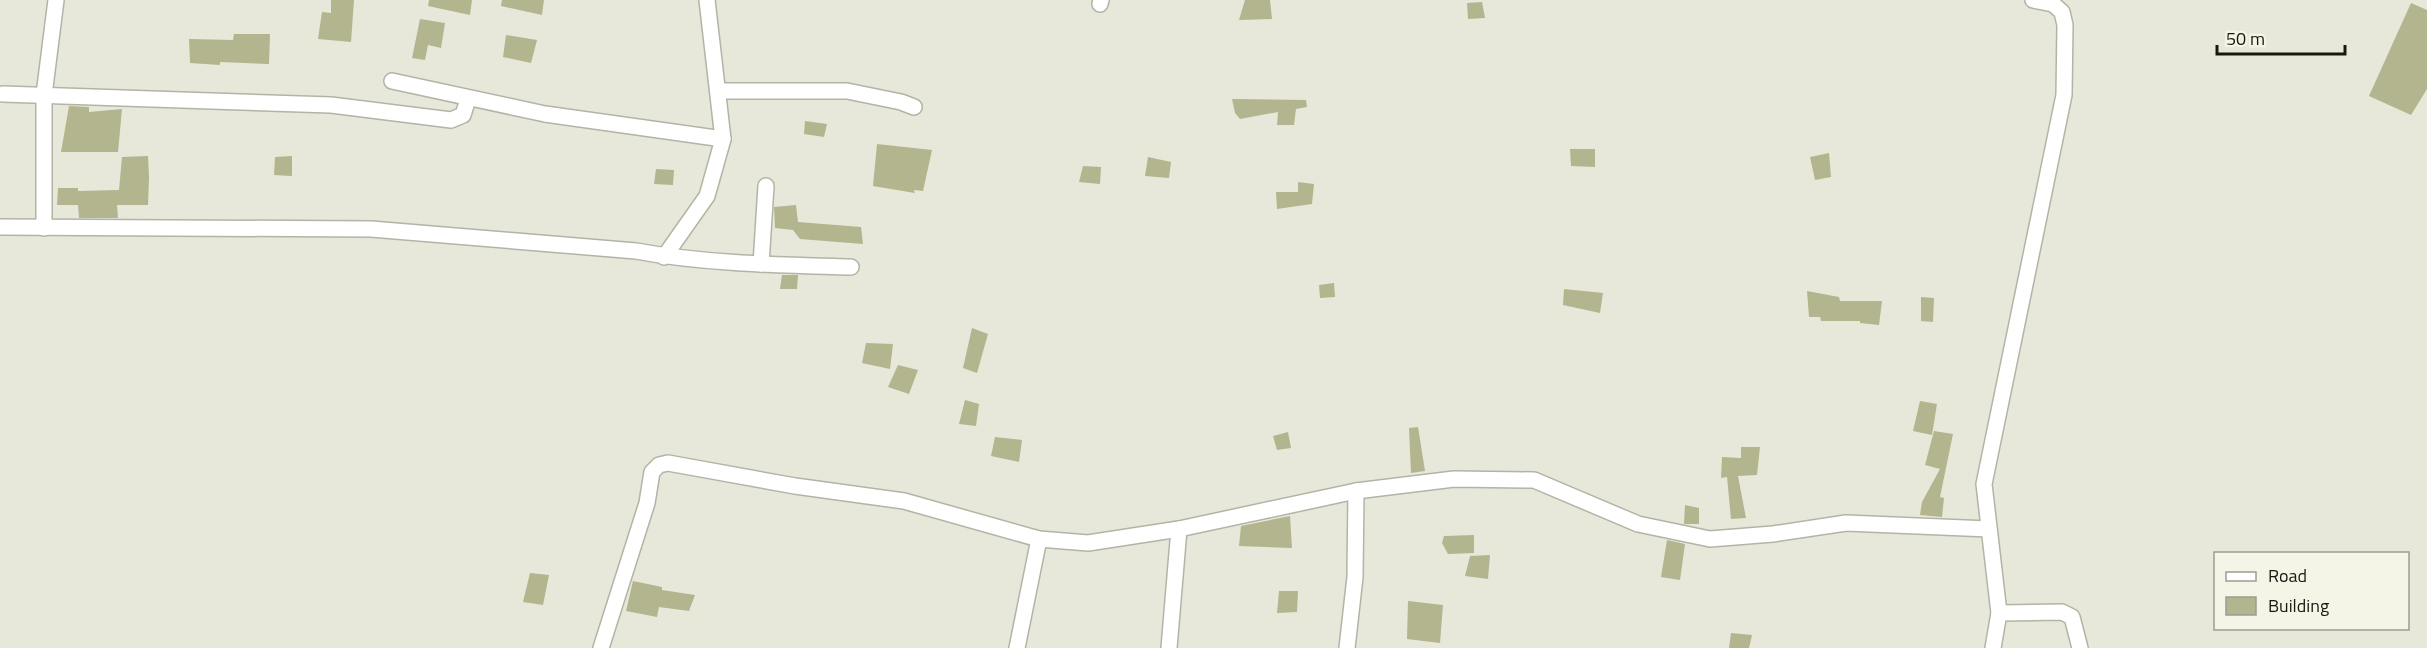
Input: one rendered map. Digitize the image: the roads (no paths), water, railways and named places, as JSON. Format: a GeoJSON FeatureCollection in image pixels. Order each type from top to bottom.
{"type":"FeatureCollection","features":[{"type":"Feature","properties":{"kind":"street"},"geometry":{"type":"LineString","coordinates":[[44,228],[44,95],[56,0]]}},
{"type":"Feature","properties":{"kind":"street"},"geometry":{"type":"LineString","coordinates":[[664,256],[707,196],[723,139],[707,0]]}},
{"type":"Feature","properties":{"kind":"street"},"geometry":{"type":"LineString","coordinates":[[1993,648],[1999,613],[1984,484],[2064,95],[2065,25],[2062,12],[2053,4],[2033,0]]}},
{"type":"Feature","properties":{"kind":"street"},"geometry":{"type":"LineString","coordinates":[[392,81],[545,114],[723,139]]}},
{"type":"Feature","properties":{"kind":"street"},"geometry":{"type":"LineString","coordinates":[[719,91],[847,91],[901,102],[914,107]]}},
{"type":"Feature","properties":{"kind":"street"},"geometry":{"type":"LineString","coordinates":[[3,94],[331,105],[451,120],[463,115],[468,99]]}},
{"type":"Feature","properties":{"kind":"street"},"geometry":{"type":"LineString","coordinates":[[761,264],[766,186]]}},
{"type":"Feature","properties":{"kind":"street"},"geometry":{"type":"LineString","coordinates":[[0,227],[371,229],[761,264],[851,267]]}},
{"type":"Feature","properties":{"kind":"street"},"geometry":{"type":"LineString","coordinates":[[601,648],[647,503],[652,472],[658,465],[668,463],[795,486],[904,501],[1039,539],[1088,543],[1179,529],[1356,491],[1454,479],[1534,480],[1638,524],[1710,539],[1773,534],[1846,523],[1989,530]]}},
{"type":"Feature","properties":{"kind":"street"},"geometry":{"type":"LineString","coordinates":[[1347,648],[1355,578],[1356,491]]}},
{"type":"Feature","properties":{"kind":"street"},"geometry":{"type":"LineString","coordinates":[[1169,648],[1179,529]]}},
{"type":"Feature","properties":{"kind":"street"},"geometry":{"type":"LineString","coordinates":[[1017,648],[1039,539]]}},
{"type":"Feature","properties":{"kind":"street"},"geometry":{"type":"LineString","coordinates":[[1999,613],[2062,612],[2072,617],[2080,648]]}}]}
